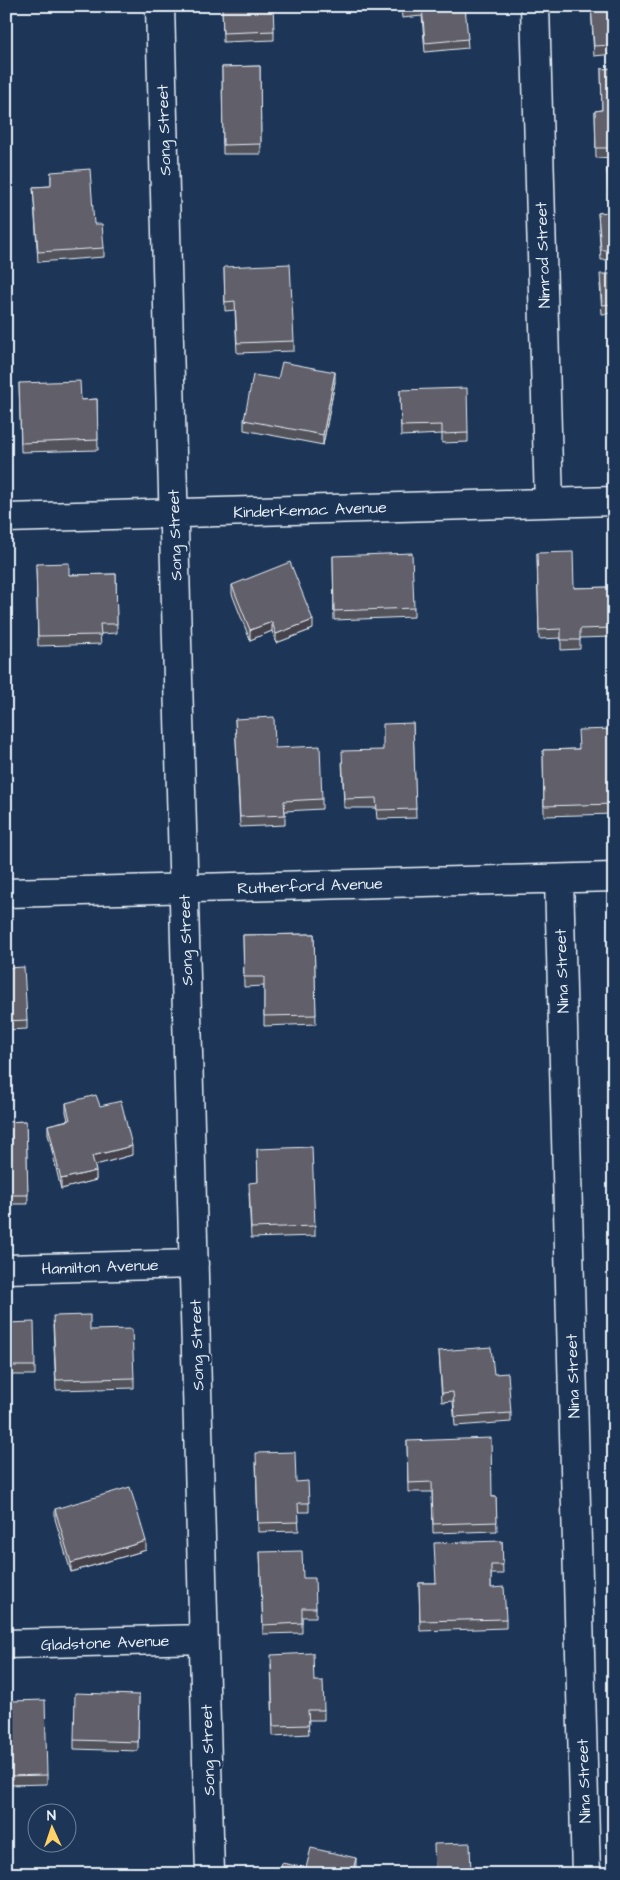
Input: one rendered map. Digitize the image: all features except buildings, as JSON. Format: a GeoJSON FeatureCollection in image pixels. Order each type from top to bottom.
{"type":"FeatureCollection","features":[{"type":"Feature","properties":{"kind":"street","name":"Song Street"},"geometry":{"type":"LineString","coordinates":[[160,6],[210,1874]]}},
{"type":"Feature","properties":{"kind":"street","name":"Nimrod Street"},"geometry":{"type":"LineString","coordinates":[[535,6],[549,503]]}},
{"type":"Feature","properties":{"kind":"street","name":"Kinderkemac Avenue"},"geometry":{"type":"LineString","coordinates":[[6,518],[614,501]]}},
{"type":"Feature","properties":{"kind":"street","name":"Rutherford Avenue"},"geometry":{"type":"LineString","coordinates":[[6,893],[614,877]]}},
{"type":"Feature","properties":{"kind":"street","name":"Nina Street"},"geometry":{"type":"LineString","coordinates":[[559,878],[586,1874]]}},
{"type":"Feature","properties":{"kind":"street","name":"Hamilton Avenue"},"geometry":{"type":"LineString","coordinates":[[6,1269],[194,1264]]}},
{"type":"Feature","properties":{"kind":"street","name":"Gladstone Avenue"},"geometry":{"type":"LineString","coordinates":[[6,1644],[204,1639]]}}]}
